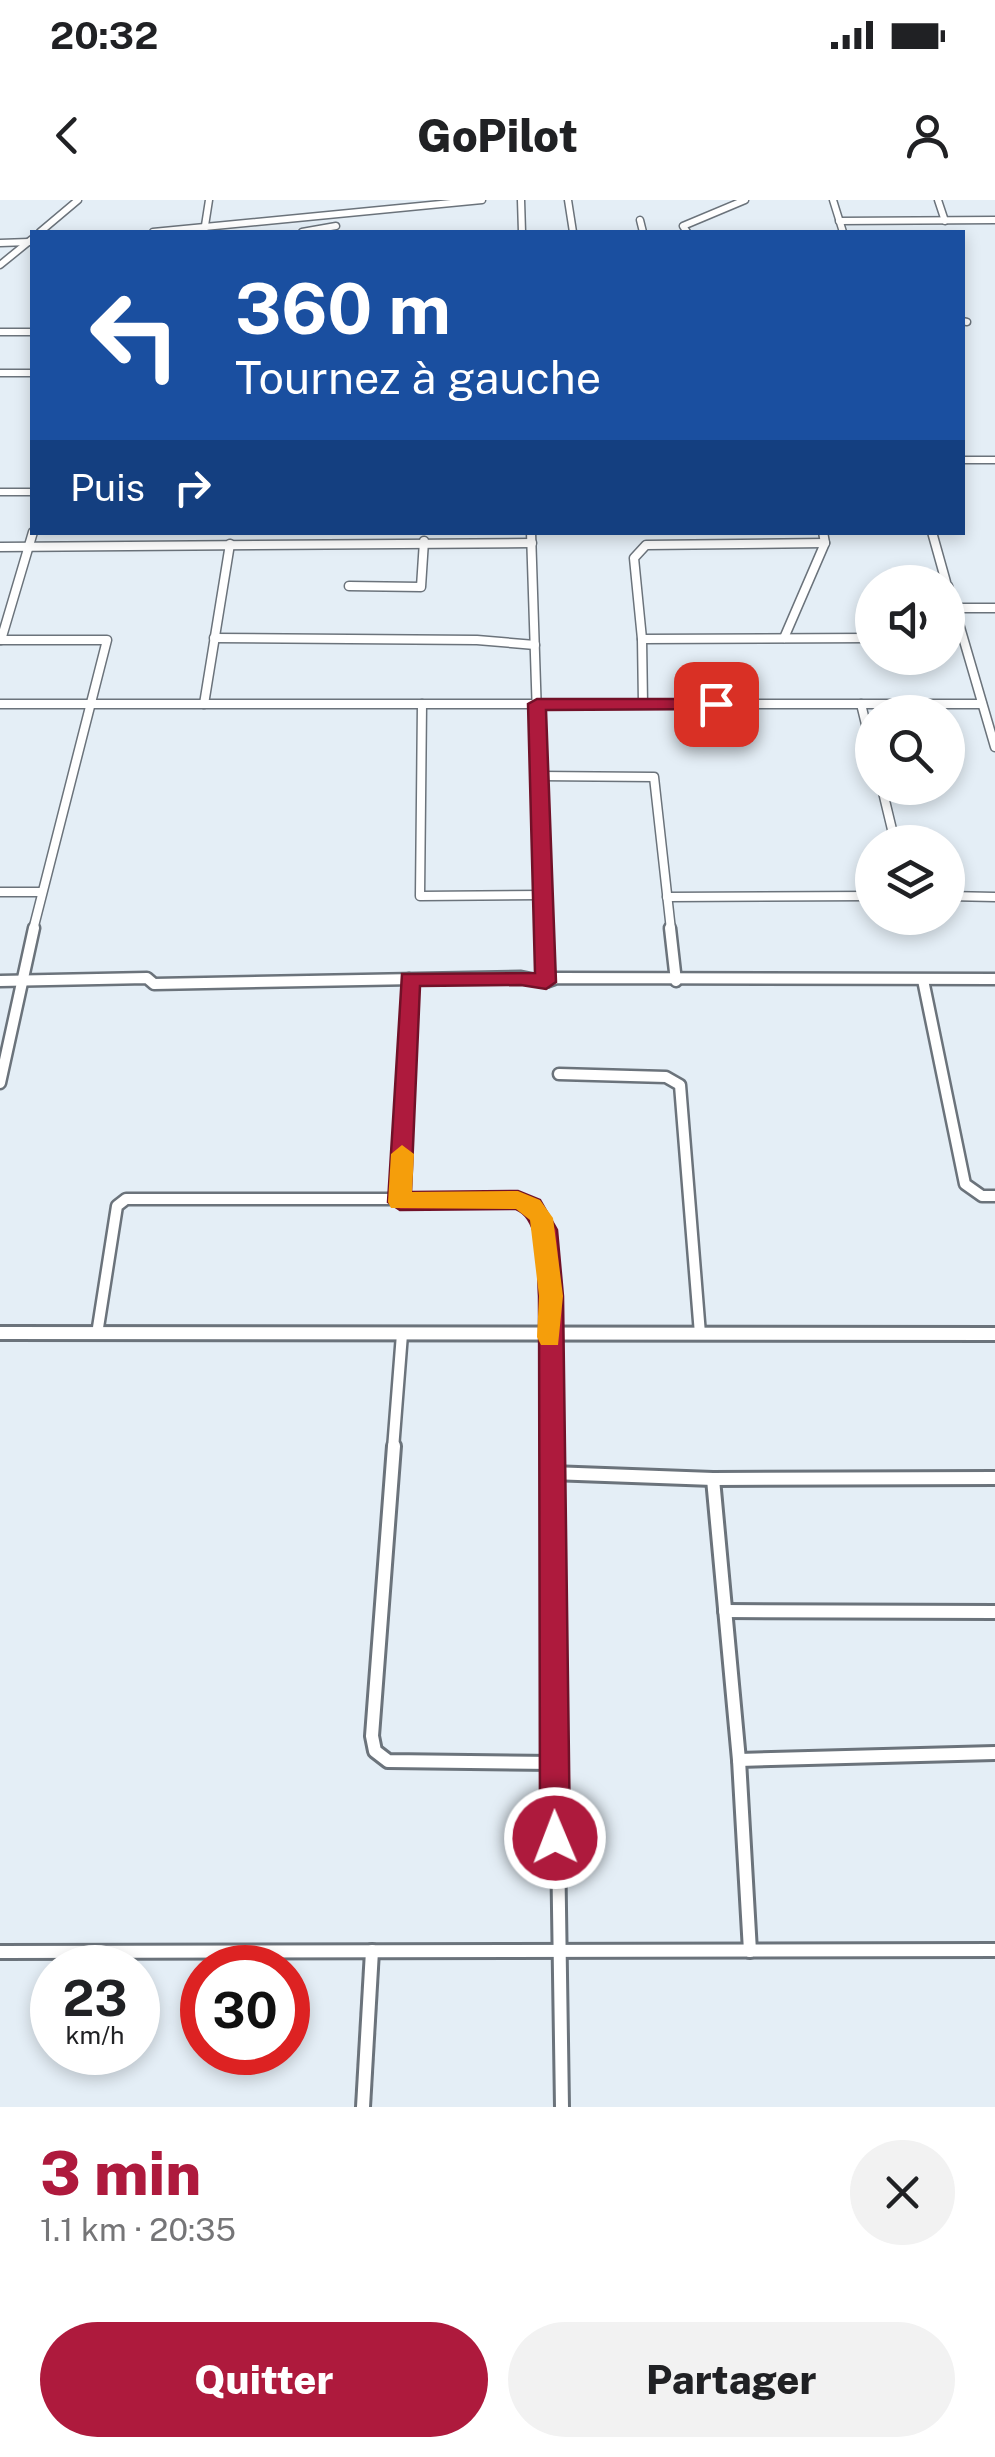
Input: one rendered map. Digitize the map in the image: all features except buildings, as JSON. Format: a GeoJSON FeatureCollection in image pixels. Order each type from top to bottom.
{"type":"FeatureCollection","features":[{"type":"Feature","properties":{"kind":"street"},"geometry":{"type":"LineString","coordinates":[[42,230],[78,200]]}},
{"type":"Feature","properties":{"kind":"street"},"geometry":{"type":"LineString","coordinates":[[209,200],[204,230],[482,200]]}},
{"type":"Feature","properties":{"kind":"street"},"geometry":{"type":"LineString","coordinates":[[520,200],[522,230]]}},
{"type":"Feature","properties":{"kind":"street"},"geometry":{"type":"LineString","coordinates":[[568,200],[573,230]]}},
{"type":"Feature","properties":{"kind":"street"},"geometry":{"type":"LineString","coordinates":[[685,230],[683,226],[745,200]]}},
{"type":"Feature","properties":{"kind":"street"},"geometry":{"type":"LineString","coordinates":[[833,200],[842,230]]}},
{"type":"Feature","properties":{"kind":"street"},"geometry":{"type":"LineString","coordinates":[[938,200],[945,220]]}},
{"type":"Feature","properties":{"kind":"street"},"geometry":{"type":"LineString","coordinates":[[640,220],[642,230]]}},
{"type":"Feature","properties":{"kind":"street"},"geometry":{"type":"LineString","coordinates":[[840,221],[995,220]]}},
{"type":"Feature","properties":{"kind":"street"},"geometry":{"type":"LineString","coordinates":[[313,230],[336,226]]}},
{"type":"Feature","properties":{"kind":"street"},"geometry":{"type":"LineString","coordinates":[[0,243],[30,241]]}},
{"type":"Feature","properties":{"kind":"street"},"geometry":{"type":"LineString","coordinates":[[0,265],[30,242]]}},
{"type":"Feature","properties":{"kind":"street"},"geometry":{"type":"LineString","coordinates":[[0,332],[30,332]]}},
{"type":"Feature","properties":{"kind":"street"},"geometry":{"type":"LineString","coordinates":[[0,374],[30,373]]}},
{"type":"Feature","properties":{"kind":"street"},"geometry":{"type":"LineString","coordinates":[[965,460],[995,460]]}},
{"type":"Feature","properties":{"kind":"street"},"geometry":{"type":"LineString","coordinates":[[0,492],[30,492]]}},
{"type":"Feature","properties":{"kind":"street"},"geometry":{"type":"LineString","coordinates":[[0,1083],[42,892],[108,640],[1,640],[33,535]]}},
{"type":"Feature","properties":{"kind":"street"},"geometry":{"type":"LineString","coordinates":[[129,545],[131,535]]}},
{"type":"Feature","properties":{"kind":"street"},"geometry":{"type":"LineString","coordinates":[[784,638],[825,544],[824,535]]}},
{"type":"Feature","properties":{"kind":"street"},"geometry":{"type":"LineString","coordinates":[[933,535],[942,565]]}},
{"type":"Feature","properties":{"kind":"street"},"geometry":{"type":"LineString","coordinates":[[0,547],[532,538],[546,982]]}},
{"type":"Feature","properties":{"kind":"street"},"geometry":{"type":"LineString","coordinates":[[349,586],[421,587],[424,542]]}},
{"type":"Feature","properties":{"kind":"street"},"geometry":{"type":"LineString","coordinates":[[204,704],[230,544]]}},
{"type":"Feature","properties":{"kind":"street"},"geometry":{"type":"LineString","coordinates":[[643,704],[642,639],[634,558],[646,545],[825,544]]}},
{"type":"Feature","properties":{"kind":"street"},"geometry":{"type":"LineString","coordinates":[[965,608],[995,608]]}},
{"type":"Feature","properties":{"kind":"street"},"geometry":{"type":"LineString","coordinates":[[214,638],[477,640],[536,645]]}},
{"type":"Feature","properties":{"kind":"street"},"geometry":{"type":"LineString","coordinates":[[642,639],[855,638]]}},
{"type":"Feature","properties":{"kind":"street"},"geometry":{"type":"LineString","coordinates":[[965,645],[995,747]]}},
{"type":"Feature","properties":{"kind":"street"},"geometry":{"type":"LineString","coordinates":[[0,704],[855,704]]}},
{"type":"Feature","properties":{"kind":"street"},"geometry":{"type":"LineString","coordinates":[[422,704],[420,896],[543,896]]}},
{"type":"Feature","properties":{"kind":"street"},"geometry":{"type":"LineString","coordinates":[[965,704],[982,704]]}},
{"type":"Feature","properties":{"kind":"street"},"geometry":{"type":"LineString","coordinates":[[539,776],[654,776],[676,981]]}},
{"type":"Feature","properties":{"kind":"street"},"geometry":{"type":"LineString","coordinates":[[0,892],[42,892]]}},
{"type":"Feature","properties":{"kind":"street"},"geometry":{"type":"LineString","coordinates":[[667,897],[855,896]]}},
{"type":"Feature","properties":{"kind":"street"},"geometry":{"type":"LineString","coordinates":[[965,896],[995,897]]}},
{"type":"Feature","properties":{"kind":"street"},"geometry":{"type":"LineString","coordinates":[[0,980],[147,978],[154,984],[521,978],[546,982],[557,978],[995,980]]}},
{"type":"Feature","properties":{"kind":"street"},"geometry":{"type":"LineString","coordinates":[[400,1202],[410,979]]}},
{"type":"Feature","properties":{"kind":"street"},"geometry":{"type":"LineString","coordinates":[[923,980],[966,1184],[982,1196],[995,1196]]}},
{"type":"Feature","properties":{"kind":"street"},"geometry":{"type":"LineString","coordinates":[[559,1074],[666,1077],[680,1084],[700,1334]]}},
{"type":"Feature","properties":{"kind":"street"},"geometry":{"type":"LineString","coordinates":[[97,1334],[116,1206],[126,1200],[503,1199],[532,1206],[545,1230],[549,1334],[562,2107]]}},
{"type":"Feature","properties":{"kind":"street"},"geometry":{"type":"LineString","coordinates":[[0,1334],[995,1334]]}},
{"type":"Feature","properties":{"kind":"street"},"geometry":{"type":"LineString","coordinates":[[402,1334],[372,1736],[375,1751],[388,1761],[554,1763]]}},
{"type":"Feature","properties":{"kind":"street"},"geometry":{"type":"LineString","coordinates":[[550,1473],[713,1480],[995,1478]]}},
{"type":"Feature","properties":{"kind":"street"},"geometry":{"type":"LineString","coordinates":[[713,1480],[740,1760],[750,1951]]}},
{"type":"Feature","properties":{"kind":"street"},"geometry":{"type":"LineString","coordinates":[[725,1611],[995,1612]]}},
{"type":"Feature","properties":{"kind":"street"},"geometry":{"type":"LineString","coordinates":[[740,1760],[995,1753]]}},
{"type":"Feature","properties":{"kind":"street"},"geometry":{"type":"LineString","coordinates":[[0,1952],[995,1950]]}},
{"type":"Feature","properties":{"kind":"street"},"geometry":{"type":"LineString","coordinates":[[364,2107],[372,1951]]}},
{"type":"Feature","properties":{"kind":"slow traffic"},"geometry":{"type":"LineString","coordinates":[[402,1154],[400,1202],[518,1200],[532,1206],[542,1218],[551,1296],[549,1337]]}},
{"type":"Feature","properties":{"kind":"route"},"geometry":{"type":"LineString","coordinates":[[555,1838],[551,1296],[545,1230],[542,1218],[532,1206],[518,1200],[400,1202],[410,979],[521,978],[546,982],[537,704],[716,704]]}}]}
